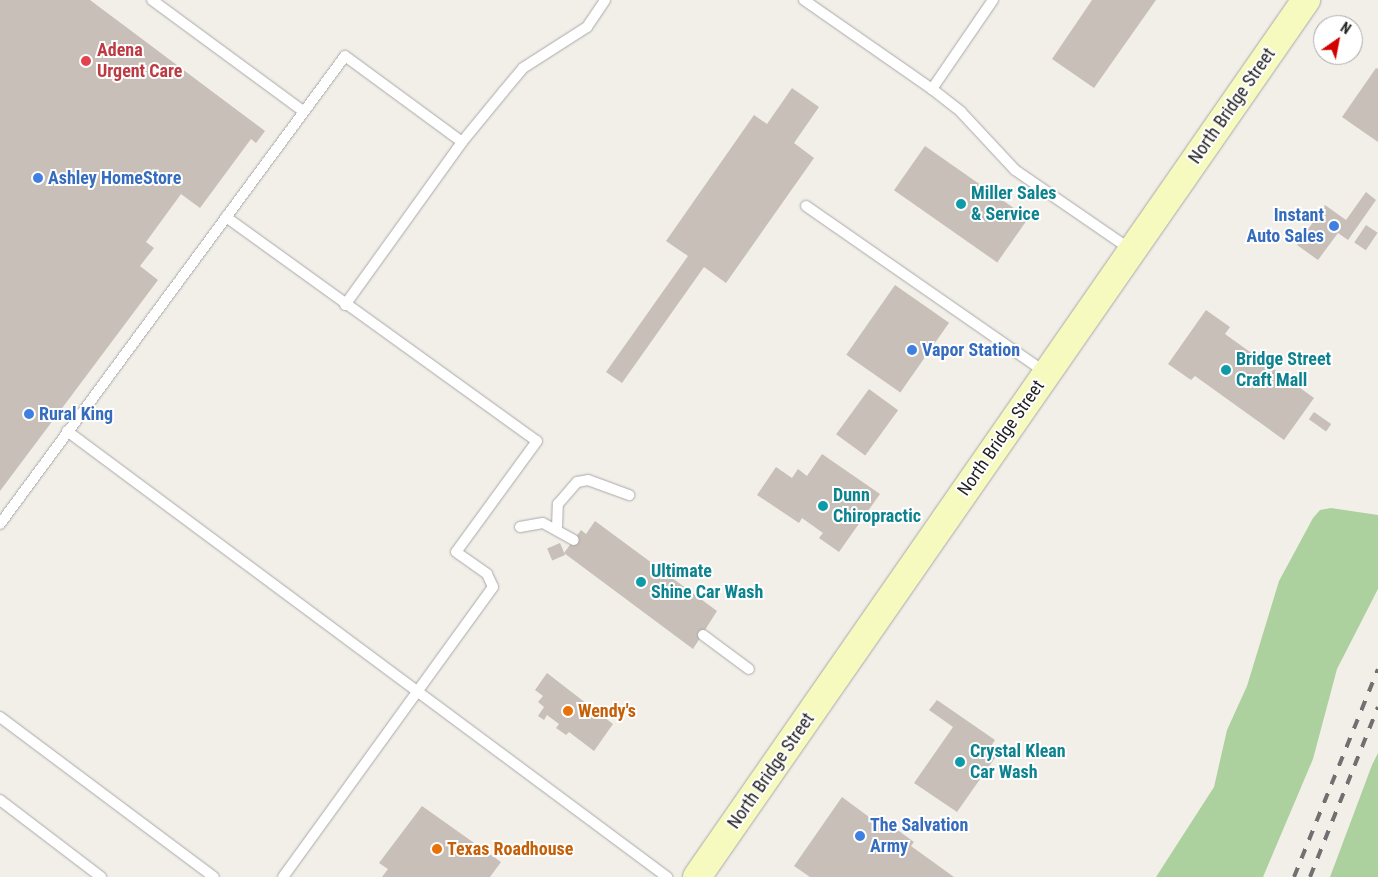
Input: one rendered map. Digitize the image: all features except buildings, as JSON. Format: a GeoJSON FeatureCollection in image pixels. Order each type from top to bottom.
{"type":"FeatureCollection","features":[{"type":"Feature","properties":{"kind":"main road","name":"North Bridge Street"},"geometry":{"type":"LineString","coordinates":[[696,877],[1306,0]]}},
{"type":"Feature","properties":{"kind":"lane"},"geometry":{"type":"LineString","coordinates":[[152,0],[303,111]]}},
{"type":"Feature","properties":{"kind":"lane"},"geometry":{"type":"LineString","coordinates":[[345,305],[462,142],[523,68],[587,27],[605,0]]}},
{"type":"Feature","properties":{"kind":"lane"},"geometry":{"type":"LineString","coordinates":[[804,0],[932,89],[961,112],[1015,170],[1131,250]]}},
{"type":"Feature","properties":{"kind":"lane"},"geometry":{"type":"LineString","coordinates":[[932,89],[993,0]]}},
{"type":"Feature","properties":{"kind":"lane"},"geometry":{"type":"LineString","coordinates":[[0,524],[345,56],[462,142]]}},
{"type":"Feature","properties":{"kind":"lane"},"geometry":{"type":"LineString","coordinates":[[806,206],[1046,373]]}},
{"type":"Feature","properties":{"kind":"lane"},"geometry":{"type":"LineString","coordinates":[[226,218],[537,441],[456,552],[487,574],[493,587],[283,877]]}},
{"type":"Feature","properties":{"kind":"lane"},"geometry":{"type":"LineString","coordinates":[[68,431],[416,692],[667,877]]}},
{"type":"Feature","properties":{"kind":"lane"},"geometry":{"type":"LineString","coordinates":[[557,528],[558,504],[577,482],[588,480],[629,495]]}},
{"type":"Feature","properties":{"kind":"lane"},"geometry":{"type":"LineString","coordinates":[[520,528],[543,523],[557,528],[574,540]]}},
{"type":"Feature","properties":{"kind":"lane"},"geometry":{"type":"LineString","coordinates":[[703,636],[749,669]]}},
{"type":"Feature","properties":{"kind":"lane"},"geometry":{"type":"LineString","coordinates":[[0,716],[214,877]]}},
{"type":"Feature","properties":{"kind":"lane"},"geometry":{"type":"LineString","coordinates":[[0,800],[101,877]]}},
{"type":"Feature","properties":{"kind":"green space"},"geometry":{"type":"Polygon","coordinates":[[[1331,508],[1378,515],[1378,589],[1337,669],[1313,759],[1263,877],[1156,877],[1214,787],[1227,730],[1247,686],[1279,581],[1313,518],[1320,510],[1331,508]]]}},
{"type":"Feature","properties":{"kind":"green space"},"geometry":{"type":"Polygon","coordinates":[[[1378,753],[1378,877],[1330,877],[1372,765],[1378,753]]]}},
{"type":"Feature","properties":{"kind":"railway"},"geometry":{"type":"LineString","coordinates":[[1294,877],[1378,669]]}},
{"type":"Feature","properties":{"kind":"railway"},"geometry":{"type":"LineString","coordinates":[[1310,877],[1378,707]]}},
{"type":"Feature","properties":{"kind":"place","name":"Adena Urgent Care"},"geometry":{"type":"Point","coordinates":[86,61]}},
{"type":"Feature","properties":{"kind":"place","name":"Ashley HomeStore"},"geometry":{"type":"Point","coordinates":[38,178]}},
{"type":"Feature","properties":{"kind":"place","name":"Miller Sales & Service"},"geometry":{"type":"Point","coordinates":[961,204]}},
{"type":"Feature","properties":{"kind":"place","name":"Instant Auto Sales"},"geometry":{"type":"Point","coordinates":[1334,226]}},
{"type":"Feature","properties":{"kind":"place","name":"Vapor Station"},"geometry":{"type":"Point","coordinates":[912,350]}},
{"type":"Feature","properties":{"kind":"place","name":"Bridge Street Craft Mall"},"geometry":{"type":"Point","coordinates":[1226,370]}},
{"type":"Feature","properties":{"kind":"place","name":"Rural King"},"geometry":{"type":"Point","coordinates":[29,414]}},
{"type":"Feature","properties":{"kind":"place","name":"Dunn Chiropractic"},"geometry":{"type":"Point","coordinates":[823,506]}},
{"type":"Feature","properties":{"kind":"place","name":"Ultimate Shine Car Wash"},"geometry":{"type":"Point","coordinates":[641,582]}},
{"type":"Feature","properties":{"kind":"place","name":"Wendy's"},"geometry":{"type":"Point","coordinates":[568,711]}},
{"type":"Feature","properties":{"kind":"place","name":"Crystal Klean Car Wash"},"geometry":{"type":"Point","coordinates":[960,762]}},
{"type":"Feature","properties":{"kind":"place","name":"The Salvation Army"},"geometry":{"type":"Point","coordinates":[860,836]}},
{"type":"Feature","properties":{"kind":"place","name":"Texas Roadhouse"},"geometry":{"type":"Point","coordinates":[437,849]}}]}
